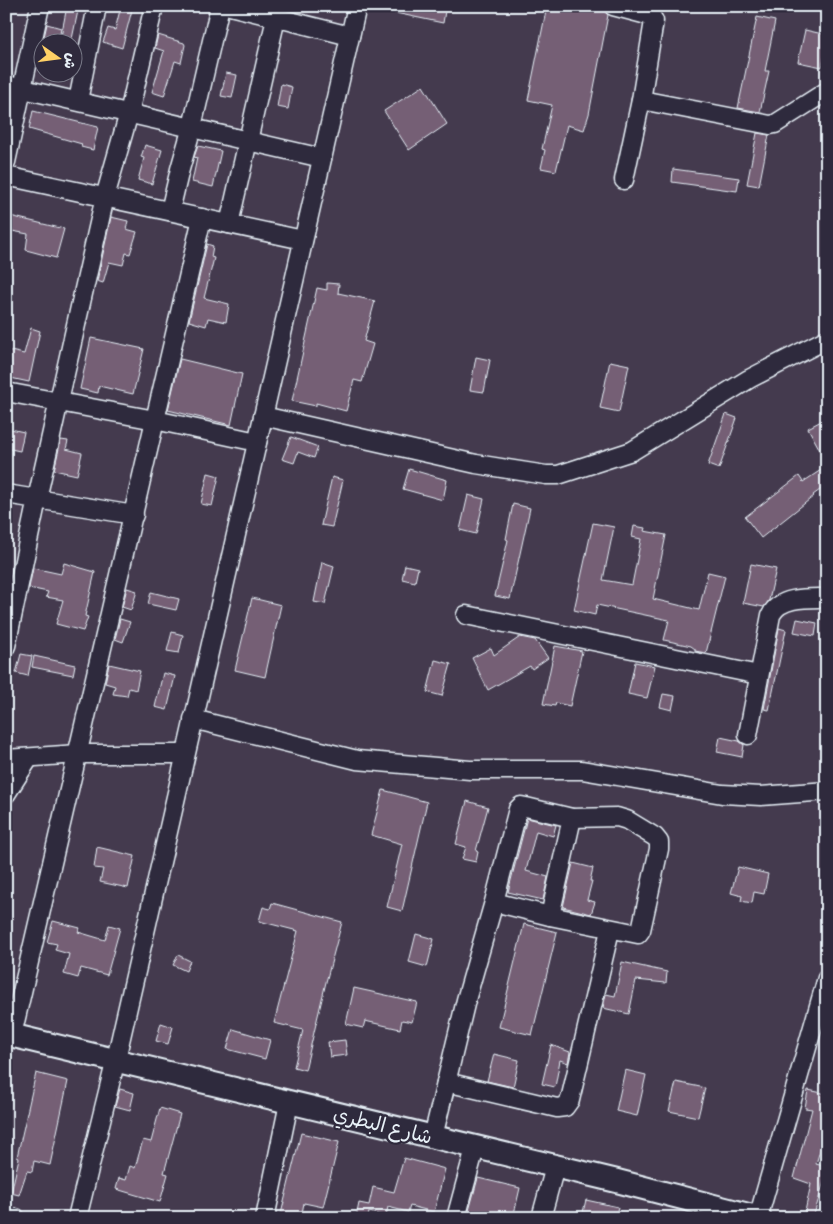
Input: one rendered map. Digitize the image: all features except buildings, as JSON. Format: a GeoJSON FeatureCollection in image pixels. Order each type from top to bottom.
{"type":"FeatureCollection","features":[{"type":"Feature","properties":{"kind":"main road","name":"شارع البطري"},"geometry":{"type":"LineString","coordinates":[[9,1035],[116,1059],[759,1218]]}},
{"type":"Feature","properties":{"kind":"street"},"geometry":{"type":"LineString","coordinates":[[6,162],[14,87],[40,6]]}},
{"type":"Feature","properties":{"kind":"street"},"geometry":{"type":"LineString","coordinates":[[78,101],[97,6]]}},
{"type":"Feature","properties":{"kind":"street"},"geometry":{"type":"LineString","coordinates":[[6,646],[58,402],[105,197],[129,113],[154,6]]}},
{"type":"Feature","properties":{"kind":"street"},"geometry":{"type":"LineString","coordinates":[[170,211],[220,6]]}},
{"type":"Feature","properties":{"kind":"street"},"geometry":{"type":"LineString","coordinates":[[230,6],[350,36]]}},
{"type":"Feature","properties":{"kind":"street"},"geometry":{"type":"LineString","coordinates":[[77,1218],[116,1059],[357,6]]}},
{"type":"Feature","properties":{"kind":"street"},"geometry":{"type":"LineString","coordinates":[[613,6],[651,16],[654,21],[641,100],[624,180]]}},
{"type":"Feature","properties":{"kind":"street"},"geometry":{"type":"LineString","coordinates":[[229,224],[276,18]]}},
{"type":"Feature","properties":{"kind":"street"},"geometry":{"type":"LineString","coordinates":[[14,87],[322,158]]}},
{"type":"Feature","properties":{"kind":"street"},"geometry":{"type":"LineString","coordinates":[[641,100],[770,125],[775,124],[827,90]]}},
{"type":"Feature","properties":{"kind":"street"},"geometry":{"type":"LineString","coordinates":[[6,176],[303,240]]}},
{"type":"Feature","properties":{"kind":"street"},"geometry":{"type":"LineString","coordinates":[[9,1035],[78,754],[202,218]]}},
{"type":"Feature","properties":{"kind":"street"},"geometry":{"type":"LineString","coordinates":[[263,416],[476,464],[546,475],[558,475],[632,451],[749,379],[827,338]]}},
{"type":"Feature","properties":{"kind":"street"},"geometry":{"type":"LineString","coordinates":[[6,392],[155,420],[257,442]]}},
{"type":"Feature","properties":{"kind":"street"},"geometry":{"type":"LineString","coordinates":[[6,494],[134,515]]}},
{"type":"Feature","properties":{"kind":"street"},"geometry":{"type":"LineString","coordinates":[[748,735],[771,615],[774,609],[799,598],[827,598]]}},
{"type":"Feature","properties":{"kind":"street"},"geometry":{"type":"LineString","coordinates":[[466,615],[759,675]]}},
{"type":"Feature","properties":{"kind":"street"},"geometry":{"type":"LineString","coordinates":[[193,719],[357,760],[470,770],[582,770],[722,794],[761,796],[827,791]]}},
{"type":"Feature","properties":{"kind":"street"},"geometry":{"type":"LineString","coordinates":[[6,759],[78,754],[185,754]]}},
{"type":"Feature","properties":{"kind":"street"},"geometry":{"type":"LineString","coordinates":[[6,794],[29,758]]}},
{"type":"Feature","properties":{"kind":"street"},"geometry":{"type":"LineString","coordinates":[[433,1137],[466,1000],[518,810],[522,806],[572,818],[616,816],[627,820],[656,837],[660,842],[660,849],[638,934],[610,930],[494,902]]}},
{"type":"Feature","properties":{"kind":"street"},"geometry":{"type":"LineString","coordinates":[[550,916],[572,818]]}},
{"type":"Feature","properties":{"kind":"street"},"geometry":{"type":"LineString","coordinates":[[446,1082],[557,1108],[566,1107],[570,1100],[610,930]]}},
{"type":"Feature","properties":{"kind":"street"},"geometry":{"type":"LineString","coordinates":[[759,1218],[827,978]]}},
{"type":"Feature","properties":{"kind":"street"},"geometry":{"type":"LineString","coordinates":[[265,1218],[289,1103]]}},
{"type":"Feature","properties":{"kind":"street"},"geometry":{"type":"LineString","coordinates":[[456,1218],[476,1148]]}},
{"type":"Feature","properties":{"kind":"street"},"geometry":{"type":"LineString","coordinates":[[541,1218],[555,1167]]}},
{"type":"Feature","properties":{"kind":"street"},"geometry":{"type":"LineString","coordinates":[[6,1216],[16,1218]]}}]}
